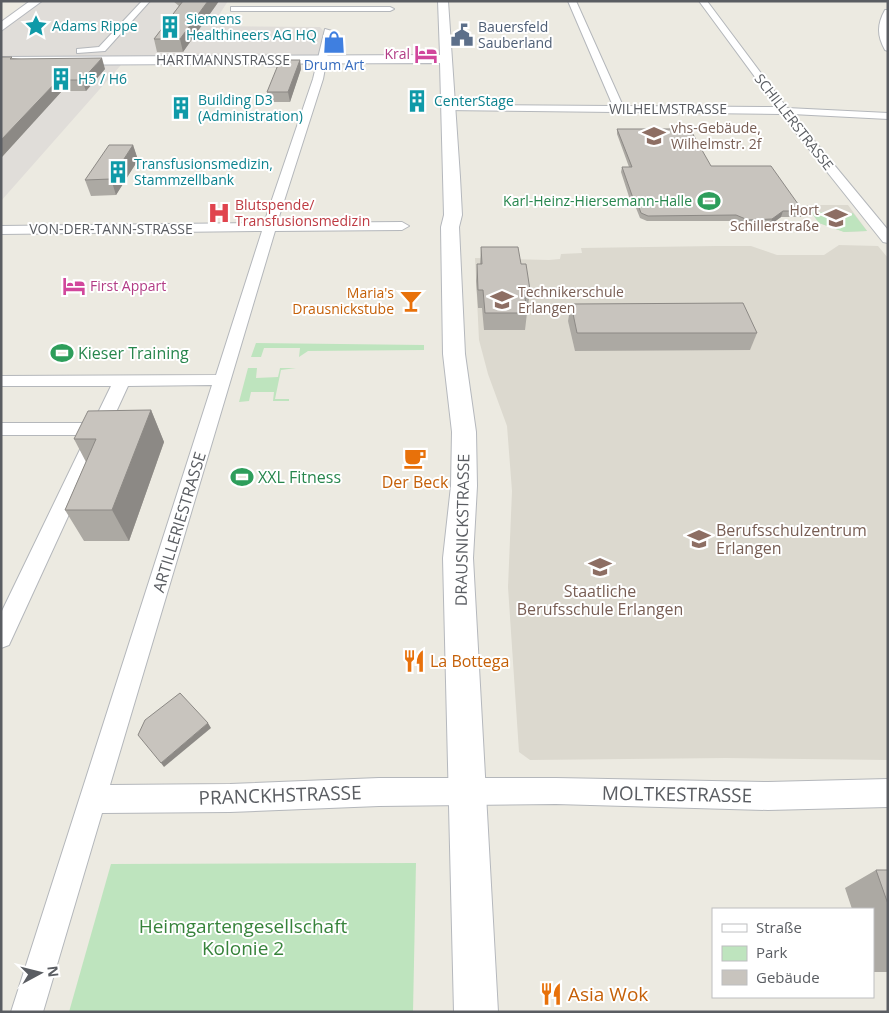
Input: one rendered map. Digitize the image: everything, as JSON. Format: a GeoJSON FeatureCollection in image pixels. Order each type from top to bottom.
{"type":"FeatureCollection","features":[{"type":"Feature","properties":{"kind":"main road"},"geometry":{"type":"LineString","coordinates":[[1,28],[37,1]]}},
{"type":"Feature","properties":{"kind":"main road","name":"DRAUSNICKSTRASSE"},"geometry":{"type":"LineString","coordinates":[[443,1],[453,215],[450,227],[454,354],[464,432],[464,486],[458,558],[476,1012]]}},
{"type":"Feature","properties":{"kind":"main road","name":"HARTMANNSTRASSE"},"geometry":{"type":"LineString","coordinates":[[1,61],[445,60]]}},
{"type":"Feature","properties":{"kind":"street"},"geometry":{"type":"LineString","coordinates":[[105,46],[146,1]]}},
{"type":"Feature","properties":{"kind":"street"},"geometry":{"type":"LineString","coordinates":[[239,1],[234,10],[390,9]]}},
{"type":"Feature","properties":{"kind":"street"},"geometry":{"type":"LineString","coordinates":[[572,1],[619,110]]}},
{"type":"Feature","properties":{"kind":"street","name":"SCHILLERSTRASSE"},"geometry":{"type":"LineString","coordinates":[[703,1],[784,111],[882,225],[888,239]]}},
{"type":"Feature","properties":{"kind":"street"},"geometry":{"type":"LineString","coordinates":[[888,12],[882,24],[883,39],[888,48]]}},
{"type":"Feature","properties":{"kind":"street","name":"ARTILLERIESTRASSE"},"geometry":{"type":"LineString","coordinates":[[26,1012],[318,79],[328,31]]}},
{"type":"Feature","properties":{"kind":"street","name":"WILHELMSTRASSE"},"geometry":{"type":"LineString","coordinates":[[448,108],[784,111],[888,116]]}},
{"type":"Feature","properties":{"kind":"street","name":"VON-DER-TANN-STRASSE"},"geometry":{"type":"LineString","coordinates":[[1,230],[402,226]]}},
{"type":"Feature","properties":{"kind":"street"},"geometry":{"type":"LineString","coordinates":[[1,638],[122,380]]}},
{"type":"Feature","properties":{"kind":"street"},"geometry":{"type":"LineString","coordinates":[[1,381],[223,380]]}},
{"type":"Feature","properties":{"kind":"street"},"geometry":{"type":"LineString","coordinates":[[1,429],[99,429]]}},
{"type":"Feature","properties":{"kind":"street","name":"MOLTKESTRASSE"},"geometry":{"type":"LineString","coordinates":[[467,791],[556,791],[759,796],[888,793]]}},
{"type":"Feature","properties":{"kind":"street","name":"PRANCKHSTRASSE"},"geometry":{"type":"LineString","coordinates":[[93,799],[230,798],[379,792],[467,791]]}},
{"type":"Feature","properties":{"kind":"shaded area"},"geometry":{"type":"Polygon","coordinates":[[[36,1],[228,1],[212,26],[320,27],[325,33],[317,59],[310,67],[299,64],[283,68],[267,68],[268,64],[121,65],[1,201],[1,28],[36,1]]]}},
{"type":"Feature","properties":{"kind":"shaded area","name":"Hort Schillerstraße"},"geometry":{"type":"Polygon","coordinates":[[[806,205],[848,205],[867,231],[844,232],[819,223],[806,205]]]}},
{"type":"Feature","properties":{"kind":"shaded area","name":"Berufsschulzentrum Erlangen"},"geometry":{"type":"Polygon","coordinates":[[[839,245],[878,246],[888,258],[888,760],[726,758],[530,760],[519,752],[508,587],[512,491],[507,426],[488,374],[479,340],[475,258],[549,260],[560,259],[561,254],[582,253],[581,248],[716,246],[751,246],[777,255],[824,255],[839,245]]]}},
{"type":"Feature","properties":{"kind":"green space","name":"Hort Schillerstraße"},"geometry":{"type":"Polygon","coordinates":[[[811,212],[853,213],[867,231],[844,232],[819,223],[811,212]]]}},
{"type":"Feature","properties":{"kind":"green space"},"geometry":{"type":"Polygon","coordinates":[[[256,343],[424,345],[424,350],[308,351],[299,357],[300,348],[264,348],[261,357],[251,357],[256,343]]]}},
{"type":"Feature","properties":{"kind":"green space"},"geometry":{"type":"Polygon","coordinates":[[[248,368],[257,368],[256,378],[278,377],[280,368],[296,368],[281,370],[275,399],[289,399],[289,401],[273,401],[274,392],[251,392],[249,401],[239,402],[248,368]]]}},
{"type":"Feature","properties":{"kind":"green space","name":"Heimgartengesellschaft Kolonie 2"},"geometry":{"type":"Polygon","coordinates":[[[416,863],[413,1012],[69,1012],[111,864],[416,863]]]}},
{"type":"Feature","properties":{"kind":"building"},"geometry":{"type":"Polygon","coordinates":[[[183,1],[208,1],[180,39],[154,39],[183,1]]]}},
{"type":"Feature","properties":{"kind":"building"},"geometry":{"type":"Polygon","coordinates":[[[1,57],[12,57],[10,59],[102,58],[82,80],[58,80],[1,140],[1,57]]]}},
{"type":"Feature","properties":{"kind":"building"},"geometry":{"type":"Polygon","coordinates":[[[280,60],[300,60],[288,92],[267,92],[280,60]]]}},
{"type":"Feature","properties":{"kind":"building","name":"Karl-Heinz-Hiersemann-Halle"},"geometry":{"type":"Polygon","coordinates":[[[617,129],[690,129],[711,166],[771,166],[803,211],[783,211],[772,219],[748,220],[736,215],[648,216],[641,213],[637,202],[634,201],[622,167],[632,167],[617,129]]]}},
{"type":"Feature","properties":{"kind":"building"},"geometry":{"type":"Polygon","coordinates":[[[109,145],[133,145],[111,179],[85,180],[109,145]]]}},
{"type":"Feature","properties":{"kind":"building","name":"Technikerschule Erlangen"},"geometry":{"type":"Polygon","coordinates":[[[481,247],[518,247],[521,264],[526,264],[530,290],[524,290],[527,313],[485,313],[483,290],[478,290],[477,264],[482,264],[481,247]]]}},
{"type":"Feature","properties":{"kind":"building"},"geometry":{"type":"Polygon","coordinates":[[[743,303],[757,333],[577,333],[571,304],[743,303]]]}},
{"type":"Feature","properties":{"kind":"building"},"geometry":{"type":"Polygon","coordinates":[[[151,410],[112,510],[65,510],[96,439],[74,439],[88,411],[151,410]]]}},
{"type":"Feature","properties":{"kind":"building"},"geometry":{"type":"Polygon","coordinates":[[[180,693],[208,723],[161,763],[138,735],[145,720],[180,693]]]}},
{"type":"Feature","properties":{"kind":"building"},"geometry":{"type":"Polygon","coordinates":[[[876,870],[888,870],[888,904],[876,870]]]}},
{"type":"Feature","properties":{"kind":"place","name":"Adams Rippe"},"geometry":{"type":"Point","coordinates":[36,26]}},
{"type":"Feature","properties":{"kind":"place","name":"Siemens Healthineers AG HQ"},"geometry":{"type":"Point","coordinates":[170,27]}},
{"type":"Feature","properties":{"kind":"place","name":"Bauersfeld Sauberland"},"geometry":{"type":"Point","coordinates":[462,35]}},
{"type":"Feature","properties":{"kind":"place","name":"Drum Art"},"geometry":{"type":"Point","coordinates":[334,42]}},
{"type":"Feature","properties":{"kind":"place","name":"Kral"},"geometry":{"type":"Point","coordinates":[426,54]}},
{"type":"Feature","properties":{"kind":"place","name":"H5 / H6"},"geometry":{"type":"Point","coordinates":[61,79]}},
{"type":"Feature","properties":{"kind":"place","name":"CenterStage"},"geometry":{"type":"Point","coordinates":[417,101]}},
{"type":"Feature","properties":{"kind":"place","name":"Building D3 (Administration)"},"geometry":{"type":"Point","coordinates":[181,108]}},
{"type":"Feature","properties":{"kind":"place","name":"vhs-Gebäude, Wilhelmstr. 2f"},"geometry":{"type":"Point","coordinates":[654,136]}},
{"type":"Feature","properties":{"kind":"place","name":"Transfusionsmedizin, Stammzellbank"},"geometry":{"type":"Point","coordinates":[118,172]}},
{"type":"Feature","properties":{"kind":"place","name":"Karl-Heinz-Hiersemann-Halle"},"geometry":{"type":"Point","coordinates":[709,201]}},
{"type":"Feature","properties":{"kind":"place","name":"Blutspende/ Transfusionsmedizin"},"geometry":{"type":"Point","coordinates":[219,213]}},
{"type":"Feature","properties":{"kind":"place","name":"Hort Schillerstraße"},"geometry":{"type":"Point","coordinates":[836,218]}},
{"type":"Feature","properties":{"kind":"place","name":"First Appart"},"geometry":{"type":"Point","coordinates":[74,286]}},
{"type":"Feature","properties":{"kind":"place","name":"Technikerschule Erlangen"},"geometry":{"type":"Point","coordinates":[502,300]}},
{"type":"Feature","properties":{"kind":"place","name":"Maria's Drausnickstube"},"geometry":{"type":"Point","coordinates":[411,301]}},
{"type":"Feature","properties":{"kind":"place","name":"Kieser Training"},"geometry":{"type":"Point","coordinates":[62,353]}},
{"type":"Feature","properties":{"kind":"place","name":"Der Beck"},"geometry":{"type":"Point","coordinates":[415,458]}},
{"type":"Feature","properties":{"kind":"place","name":"XXL Fitness"},"geometry":{"type":"Point","coordinates":[242,477]}},
{"type":"Feature","properties":{"kind":"place","name":"Berufsschulzentrum Erlangen"},"geometry":{"type":"Point","coordinates":[699,539]}},
{"type":"Feature","properties":{"kind":"place","name":"Staatliche Berufsschule Erlangen"},"geometry":{"type":"Point","coordinates":[600,567]}},
{"type":"Feature","properties":{"kind":"place","name":"La Bottega"},"geometry":{"type":"Point","coordinates":[414,661]}},
{"type":"Feature","properties":{"kind":"place","name":"Asia Wok"},"geometry":{"type":"Point","coordinates":[551,994]}}]}
